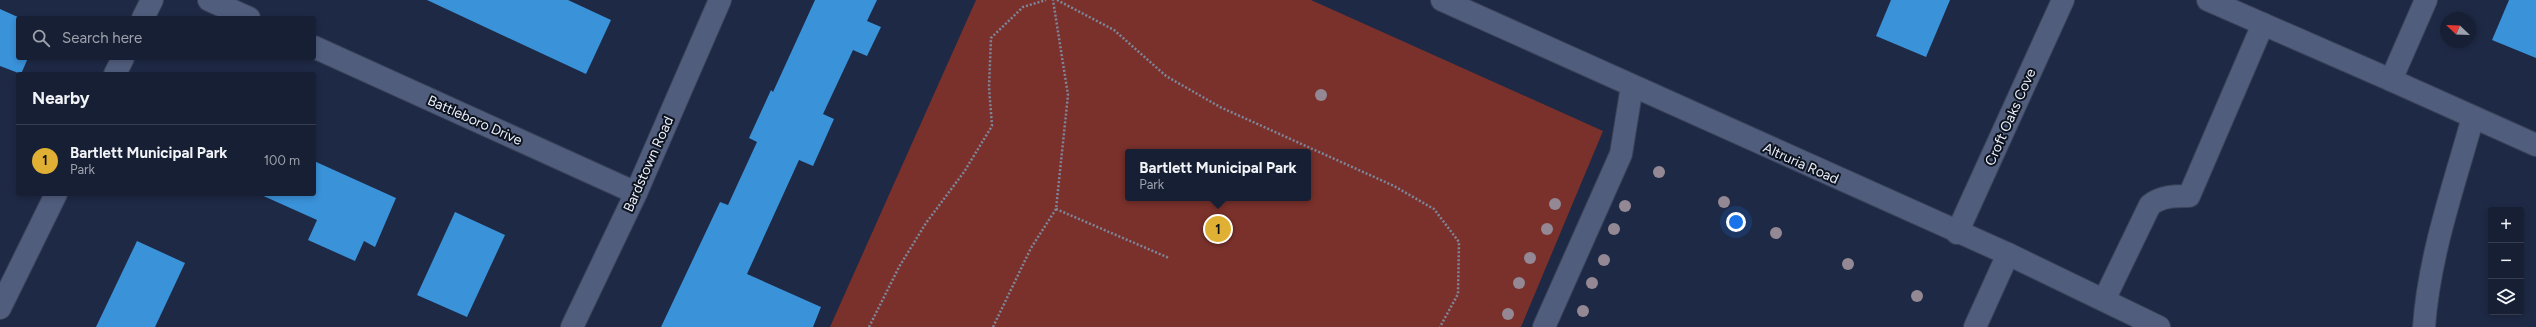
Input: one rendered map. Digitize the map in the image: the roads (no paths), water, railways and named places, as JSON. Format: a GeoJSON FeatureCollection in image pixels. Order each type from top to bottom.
{"type":"FeatureCollection","features":[{"type":"Feature","properties":{"kind":"street"},"geometry":{"type":"LineString","coordinates":[[144,16],[152,0]]}},
{"type":"Feature","properties":{"kind":"street"},"geometry":{"type":"LineString","coordinates":[[209,0],[245,16]]}},
{"type":"Feature","properties":{"kind":"street","name":"Bardstown Road"},"geometry":{"type":"LineString","coordinates":[[572,327],[636,193],[720,0]]}},
{"type":"Feature","properties":{"kind":"street","name":"Altruria Road"},"geometry":{"type":"LineString","coordinates":[[1442,0],[1957,233],[2008,254],[2159,327]]}},
{"type":"Feature","properties":{"kind":"street","name":"Croft Oaks Cove"},"geometry":{"type":"LineString","coordinates":[[1957,233],[2063,0]]}},
{"type":"Feature","properties":{"kind":"street"},"geometry":{"type":"LineString","coordinates":[[2208,0],[2536,145]]}},
{"type":"Feature","properties":{"kind":"street"},"geometry":{"type":"LineString","coordinates":[[2391,80],[2426,0]]}},
{"type":"Feature","properties":{"kind":"street"},"geometry":{"type":"LineString","coordinates":[[2104,300],[2150,205],[2158,199],[2171,196],[2189,196],[2264,24]]}},
{"type":"Feature","properties":{"kind":"street","name":"Battleboro Drive"},"geometry":{"type":"LineString","coordinates":[[316,48],[636,193]]}},
{"type":"Feature","properties":{"kind":"street"},"geometry":{"type":"LineString","coordinates":[[117,72],[122,60]]}},
{"type":"Feature","properties":{"kind":"street"},"geometry":{"type":"LineString","coordinates":[[1544,327],[1621,154],[1632,86]]}},
{"type":"Feature","properties":{"kind":"street"},"geometry":{"type":"LineString","coordinates":[[2424,327],[2428,289],[2435,254],[2473,117]]}},
{"type":"Feature","properties":{"kind":"street"},"geometry":{"type":"LineString","coordinates":[[0,308],[55,196]]}},
{"type":"Feature","properties":{"kind":"street"},"geometry":{"type":"LineString","coordinates":[[1975,327],[2008,254]]}},
{"type":"Feature","properties":{"kind":"place","name":"Bartlett Municipal Park"},"geometry":{"type":"Point","coordinates":[1218,229]}}]}
